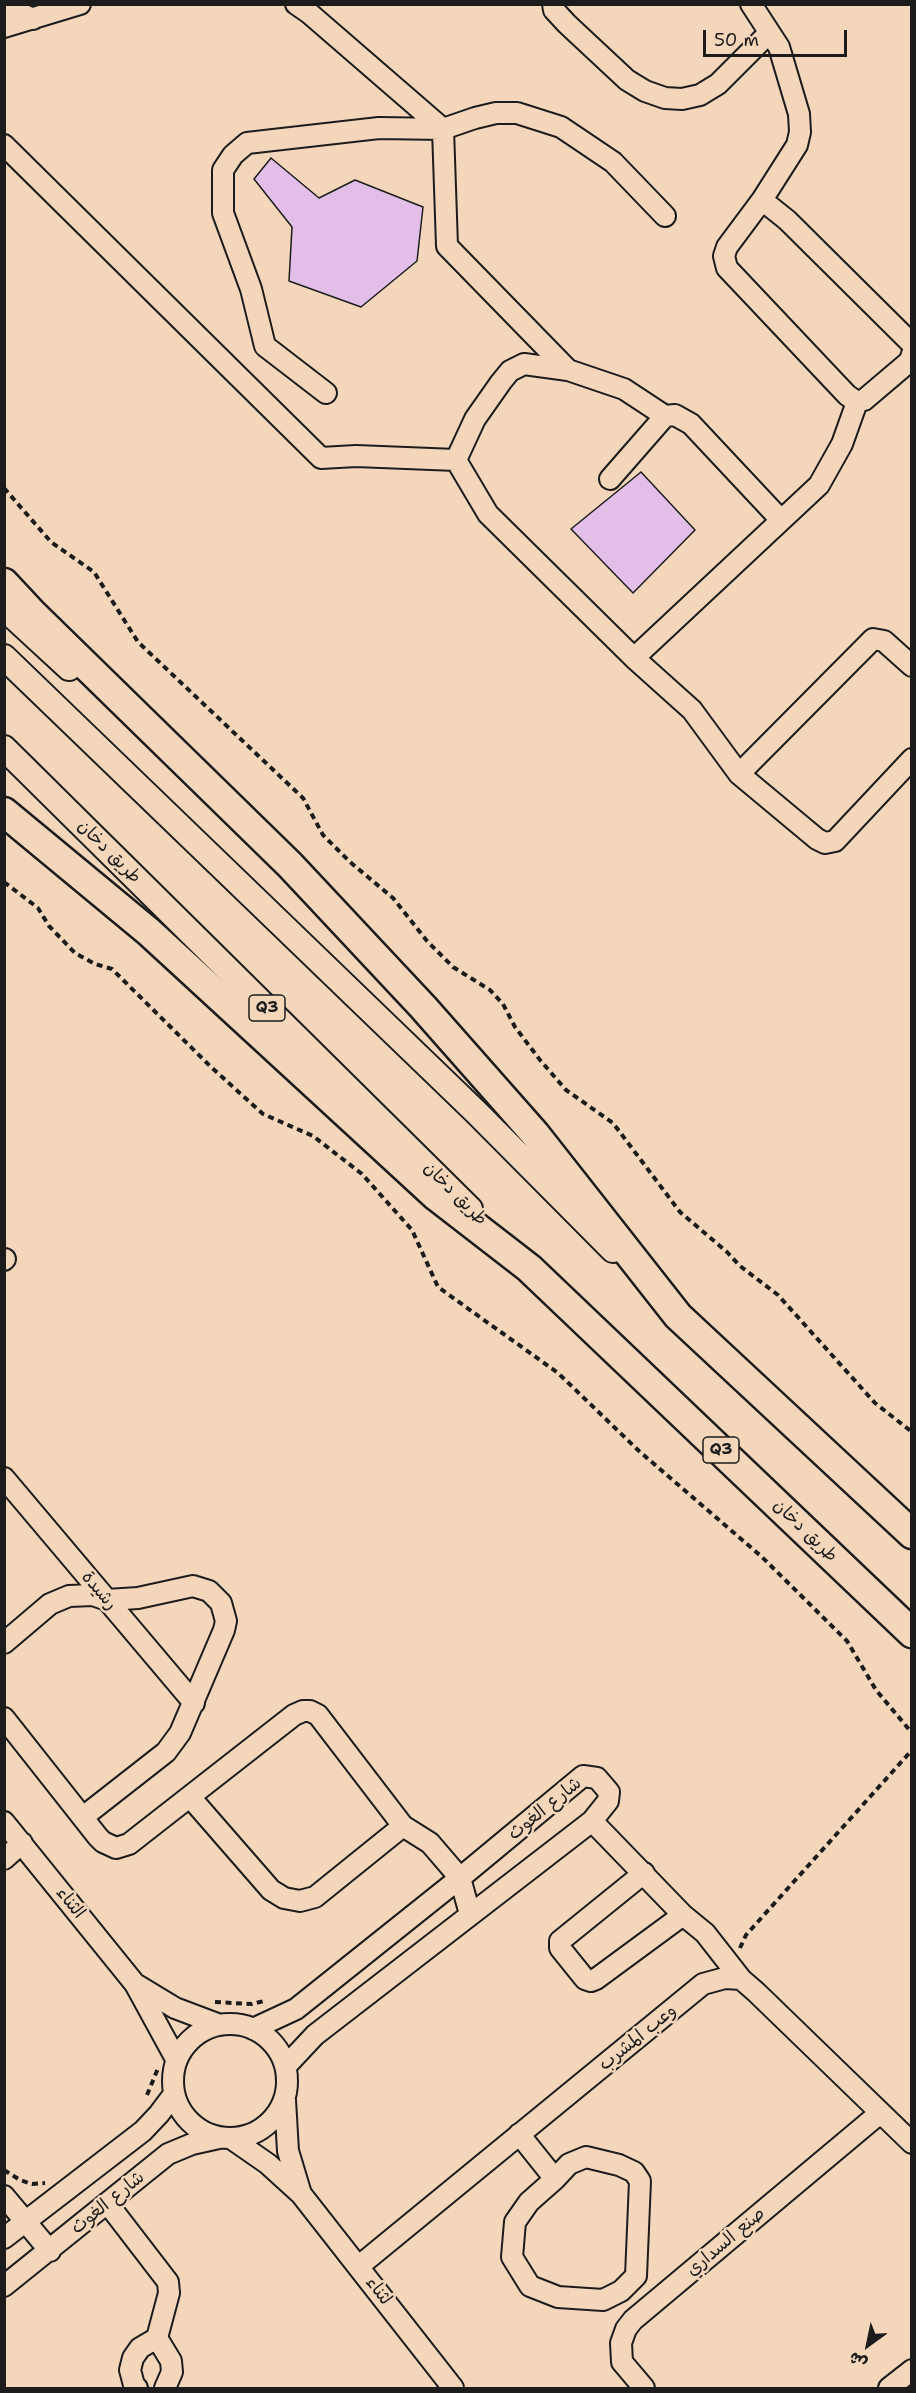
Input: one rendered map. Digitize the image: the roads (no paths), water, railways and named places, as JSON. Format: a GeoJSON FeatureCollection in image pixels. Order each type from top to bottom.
{"type":"FeatureCollection","features":[{"type":"Feature","properties":{"kind":"highway"},"geometry":{"type":"LineString","coordinates":[[4,583],[290,865],[431,1016],[535,1134],[678,1316],[912,1534]]}},
{"type":"Feature","properties":{"kind":"highway"},"geometry":{"type":"LineString","coordinates":[[4,812],[149,932],[436,1196],[530,1268]]}},
{"type":"Feature","properties":{"kind":"highway","name":"طريق دخان"},"geometry":{"type":"LineString","coordinates":[[530,1268],[912,1633]]}},
{"type":"Feature","properties":{"kind":"main road"},"geometry":{"type":"LineString","coordinates":[[4,608],[133,729],[186,764]]}},
{"type":"Feature","properties":{"kind":"main road"},"geometry":{"type":"LineString","coordinates":[[4,657],[476,1112],[678,1316]]}},
{"type":"Feature","properties":{"kind":"main road","name":"طريق دخان"},"geometry":{"type":"LineString","coordinates":[[4,748],[530,1268]]}},
{"type":"Feature","properties":{"kind":"street"},"geometry":{"type":"LineString","coordinates":[[4,27],[80,4]]}},
{"type":"Feature","properties":{"kind":"street"},"geometry":{"type":"LineString","coordinates":[[296,4],[443,129],[447,246],[567,370]]}},
{"type":"Feature","properties":{"kind":"street"},"geometry":{"type":"LineString","coordinates":[[553,4],[554,10],[567,24],[627,80],[645,91],[665,98],[682,99],[700,95],[718,84],[769,33]]}},
{"type":"Feature","properties":{"kind":"street"},"geometry":{"type":"LineString","coordinates":[[751,4],[779,47],[799,114],[800,132],[797,145],[762,200],[727,247],[724,256],[727,268],[857,402]]}},
{"type":"Feature","properties":{"kind":"street"},"geometry":{"type":"LineString","coordinates":[[4,6],[33,19]]}},
{"type":"Feature","properties":{"kind":"street"},"geometry":{"type":"LineString","coordinates":[[326,393],[265,346],[251,289],[223,213],[223,170],[233,155],[247,143],[379,128],[443,129],[496,113],[517,113],[561,127],[613,162],[665,216]]}},
{"type":"Feature","properties":{"kind":"street"},"geometry":{"type":"LineString","coordinates":[[4,145],[321,458],[356,456],[456,460]]}},
{"type":"Feature","properties":{"kind":"street"},"geometry":{"type":"LineString","coordinates":[[762,200],[786,220],[912,344]]}},
{"type":"Feature","properties":{"kind":"street"},"geometry":{"type":"LineString","coordinates":[[857,402],[864,400],[910,362],[912,354]]}},
{"type":"Feature","properties":{"kind":"street"},"geometry":{"type":"LineString","coordinates":[[456,460],[475,419],[510,371],[524,364],[567,370],[624,389],[665,416],[675,415],[691,424],[780,519]]}},
{"type":"Feature","properties":{"kind":"street"},"geometry":{"type":"LineString","coordinates":[[634,658],[780,519],[819,485],[842,444],[857,402]]}},
{"type":"Feature","properties":{"kind":"street"},"geometry":{"type":"LineString","coordinates":[[610,479],[665,416]]}},
{"type":"Feature","properties":{"kind":"street"},"geometry":{"type":"LineString","coordinates":[[456,460],[489,514],[634,658],[692,710],[739,774],[817,839],[825,843],[835,841],[912,759]]}},
{"type":"Feature","properties":{"kind":"street"},"geometry":{"type":"LineString","coordinates":[[739,774],[873,639],[884,640],[912,666]]}},
{"type":"Feature","properties":{"kind":"street","name":"رشيدة"},"geometry":{"type":"LineString","coordinates":[[4,1478],[194,1703]]}},
{"type":"Feature","properties":{"kind":"street"},"geometry":{"type":"LineString","coordinates":[[4,1643],[50,1604],[59,1599],[81,1594],[107,1600],[138,1598],[193,1586],[201,1587],[216,1596],[225,1612],[224,1630],[180,1733],[166,1752],[83,1817]]}},
{"type":"Feature","properties":{"kind":"street"},"geometry":{"type":"LineString","coordinates":[[4,1718],[103,1842],[116,1848],[123,1847],[190,1797],[294,1715],[310,1711],[318,1715],[404,1826],[430,1843],[460,1878],[470,1914]]}},
{"type":"Feature","properties":{"kind":"street","name":"شارع الغوث"},"geometry":{"type":"LineString","coordinates":[[253,2028],[296,2009],[583,1776],[597,1778],[609,1792],[606,1806],[592,1821],[315,2035],[286,2066]]}},
{"type":"Feature","properties":{"kind":"street"},"geometry":{"type":"LineString","coordinates":[[190,1797],[271,1890],[284,1898],[300,1901],[315,1897],[404,1826]]}},
{"type":"Feature","properties":{"kind":"street"},"geometry":{"type":"LineString","coordinates":[[592,1821],[683,1915],[705,1933],[741,1979],[912,2144]]}},
{"type":"Feature","properties":{"kind":"street","name":"الثناء"},"geometry":{"type":"LineString","coordinates":[[4,1822],[135,1984]]}},
{"type":"Feature","properties":{"kind":"street"},"geometry":{"type":"LineString","coordinates":[[4,1859],[22,1844]]}},
{"type":"Feature","properties":{"kind":"street"},"geometry":{"type":"LineString","coordinates":[[644,1873],[560,1941],[560,1948],[585,1979],[591,1981],[596,1979],[683,1915]]}},
{"type":"Feature","properties":{"kind":"street","name":"وعب المشرب"},"geometry":{"type":"LineString","coordinates":[[359,2266],[703,1984],[726,1978],[741,1979]]}},
{"type":"Feature","properties":{"kind":"street"},"geometry":{"type":"LineString","coordinates":[[135,1984],[175,2008],[220,2025]]}},
{"type":"Feature","properties":{"kind":"street"},"geometry":{"type":"LineString","coordinates":[[135,1984],[169,2060],[174,2094],[180,2110],[190,2123],[204,2133],[226,2138],[255,2134],[273,2120],[285,2100],[288,2083],[286,2066],[273,2044],[253,2028],[237,2024],[220,2025],[202,2031],[169,2060]]}},
{"type":"Feature","properties":{"kind":"street","name":"شارع الغوث"},"geometry":{"type":"LineString","coordinates":[[4,2238],[143,2131],[174,2094]]}},
{"type":"Feature","properties":{"kind":"street","name":"لثناء"},"geometry":{"type":"LineString","coordinates":[[285,2100],[288,2151],[301,2194]]}},
{"type":"Feature","properties":{"kind":"street","name":"صنع السداري"},"geometry":{"type":"LineString","coordinates":[[644,2388],[622,2361],[621,2343],[626,2329],[633,2320],[880,2113]]}},
{"type":"Feature","properties":{"kind":"street"},"geometry":{"type":"LineString","coordinates":[[519,2134],[555,2179]]}},
{"type":"Feature","properties":{"kind":"street","name":"شارع الغوث"},"geometry":{"type":"LineString","coordinates":[[4,2286],[168,2154],[192,2144],[226,2138]]}},
{"type":"Feature","properties":{"kind":"street","name":"لثناء"},"geometry":{"type":"LineString","coordinates":[[226,2138],[268,2164],[301,2194],[453,2388]]}},
{"type":"Feature","properties":{"kind":"street"},"geometry":{"type":"LineString","coordinates":[[586,2157],[620,2165],[634,2172],[640,2181],[636,2276],[621,2291],[603,2300],[558,2296],[530,2286],[512,2257],[515,2222],[530,2202],[555,2179],[570,2164],[586,2157]]}},
{"type":"Feature","properties":{"kind":"street"},"geometry":{"type":"LineString","coordinates":[[4,2196],[50,2251]]}},
{"type":"Feature","properties":{"kind":"street"},"geometry":{"type":"LineString","coordinates":[[108,2204],[168,2282],[167,2304],[157,2338],[140,2348],[133,2358],[130,2370],[137,2388]]}},
{"type":"Feature","properties":{"kind":"street"},"geometry":{"type":"LineString","coordinates":[[157,2338],[171,2361],[172,2372],[165,2388]]}},
{"type":"Feature","properties":{"kind":"street"},"geometry":{"type":"LineString","coordinates":[[889,2388],[912,2370]]}}]}
